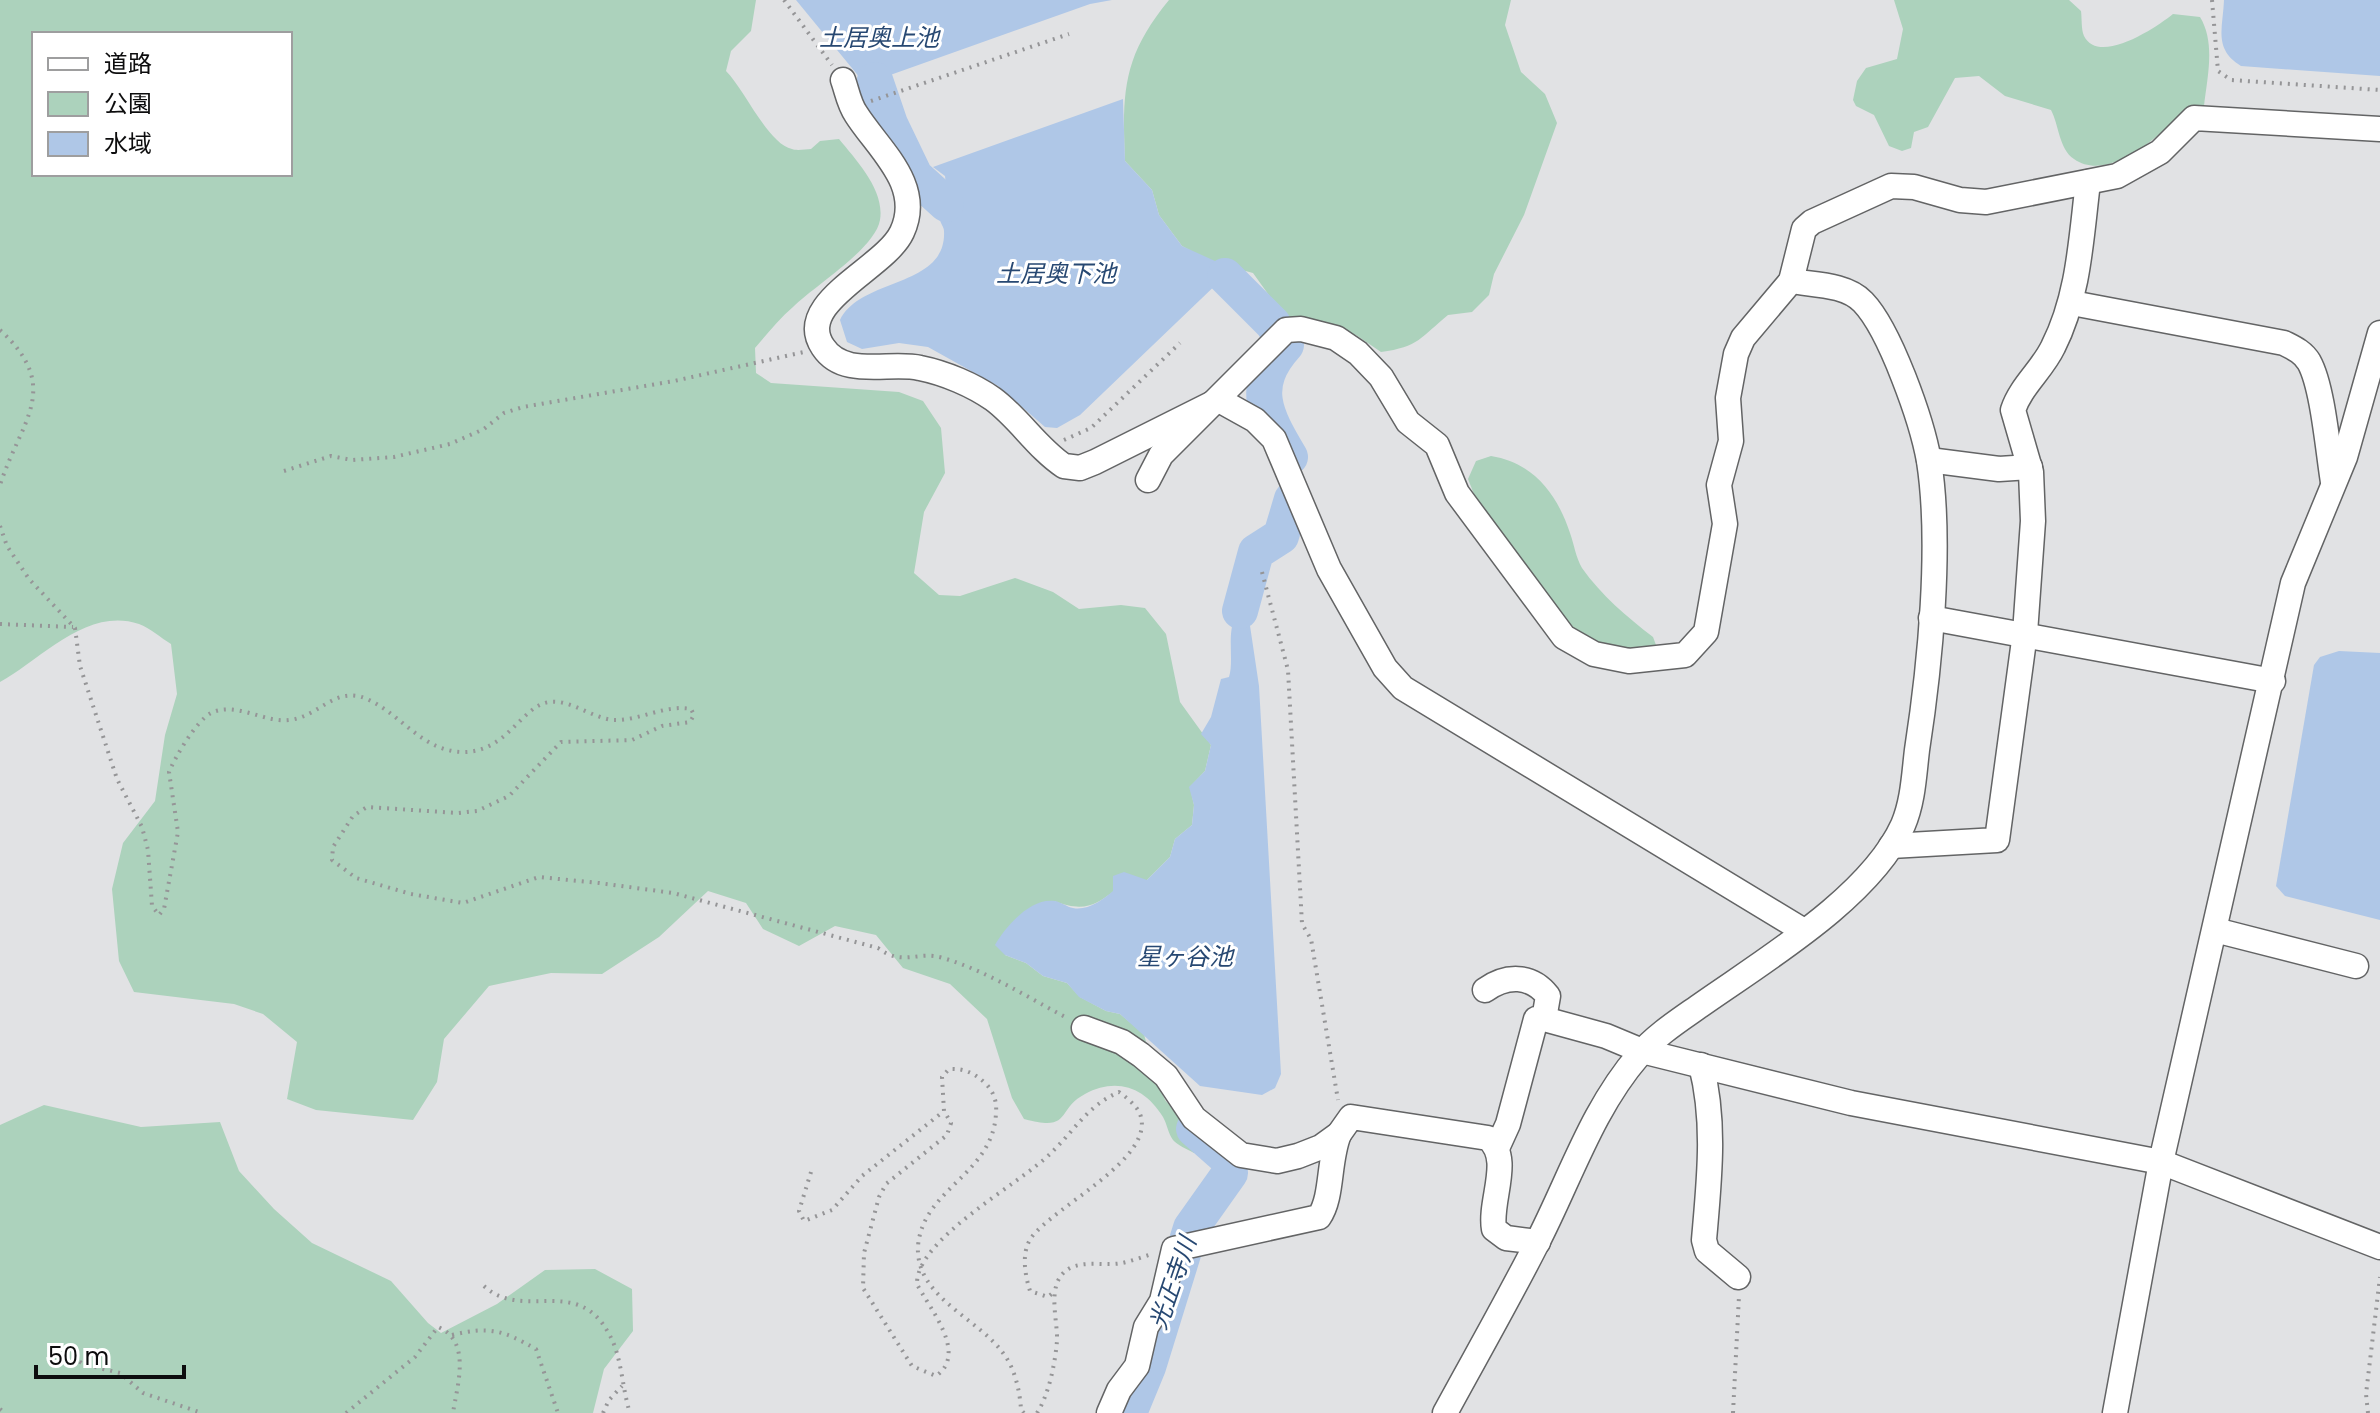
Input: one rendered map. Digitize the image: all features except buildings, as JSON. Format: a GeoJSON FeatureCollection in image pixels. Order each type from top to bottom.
{"type":"FeatureCollection","features":[{"type":"Feature","properties":{"kind":"street"},"geometry":{"type":"LineString","coordinates":[[843,80],[854,112],[896,167],[906,193],[908,213],[902,232],[885,257],[829,298],[817,330],[822,346],[834,359],[850,365],[920,368],[968,385],[994,400],[1054,460],[1064,466],[1080,468],[1219,400]]}},
{"type":"Feature","properties":{"kind":"street"},"geometry":{"type":"LineString","coordinates":[[1148,480],[1161,455],[1280,337],[1301,329],[1336,338],[1358,353],[1381,377],[1408,422],[1437,445],[1457,493],[1564,637],[1577,647],[1614,660],[1669,659],[1685,655],[1706,632],[1710,615],[1725,524],[1719,485],[1731,441],[1728,398],[1736,354],[1743,338],[1791,281],[1804,229],[1882,189],[1914,187],[1960,200],[1986,202],[2088,182],[2137,167],[2160,152],[2194,118],[2380,129]]}},
{"type":"Feature","properties":{"kind":"street"},"geometry":{"type":"LineString","coordinates":[[1891,846],[1997,840],[2025,633],[2033,521],[2030,467],[2013,410],[2025,387],[2039,372],[2072,303],[2088,182]]}},
{"type":"Feature","properties":{"kind":"street"},"geometry":{"type":"LineString","coordinates":[[1445,1413],[1538,1242],[1601,1107],[1642,1051],[1804,931],[1863,881],[1891,846],[1904,823],[1911,795],[1931,618],[1933,502],[1929,460],[1909,394],[1865,303],[1841,289],[1791,281]]}},
{"type":"Feature","properties":{"kind":"street"},"geometry":{"type":"LineString","coordinates":[[2072,303],[2284,343],[2298,350],[2309,363],[2315,382],[2333,482]]}},
{"type":"Feature","properties":{"kind":"street"},"geometry":{"type":"LineString","coordinates":[[2115,1413],[2161,1162],[2293,583],[2345,457],[2380,333]]}},
{"type":"Feature","properties":{"kind":"street"},"geometry":{"type":"LineString","coordinates":[[1219,400],[1255,420],[1274,439],[1329,569],[1385,668],[1403,688],[1804,931]]}},
{"type":"Feature","properties":{"kind":"street"},"geometry":{"type":"LineString","coordinates":[[1929,460],[1999,469],[2030,467]]}},
{"type":"Feature","properties":{"kind":"street"},"geometry":{"type":"LineString","coordinates":[[1931,618],[2273,681]]}},
{"type":"Feature","properties":{"kind":"street"},"geometry":{"type":"LineString","coordinates":[[2215,930],[2356,966]]}},
{"type":"Feature","properties":{"kind":"street"},"geometry":{"type":"LineString","coordinates":[[1485,990],[1506,978],[1533,982],[1548,996],[1544,1019]]}},
{"type":"Feature","properties":{"kind":"street"},"geometry":{"type":"LineString","coordinates":[[1538,1242],[1506,1238],[1494,1229],[1491,1215],[1501,1160],[1498,1146],[1508,1124],[1536,1019],[1544,1019],[1606,1036],[1642,1051],[1851,1103],[2161,1162],[2380,1247]]}},
{"type":"Feature","properties":{"kind":"street"},"geometry":{"type":"LineString","coordinates":[[1084,1028],[1122,1042],[1141,1055],[1166,1076],[1194,1118],[1241,1155],[1277,1161],[1321,1147],[1358,1118],[1488,1138],[1498,1146]]}},
{"type":"Feature","properties":{"kind":"street"},"geometry":{"type":"LineString","coordinates":[[1701,1065],[1707,1090],[1711,1159],[1704,1240],[1707,1251],[1738,1277]]}},
{"type":"Feature","properties":{"kind":"street"},"geometry":{"type":"LineString","coordinates":[[1109,1413],[1119,1390],[1137,1366],[1146,1327],[1162,1301],[1174,1249],[1319,1217],[1325,1208],[1331,1155],[1343,1127]]}},
{"type":"Feature","properties":{"kind":"path"},"geometry":{"type":"LineString","coordinates":[[784,0],[843,80]]}},
{"type":"Feature","properties":{"kind":"path"},"geometry":{"type":"LineString","coordinates":[[2212,0],[2214,57],[2218,71],[2231,80],[2380,90]]}},
{"type":"Feature","properties":{"kind":"path"},"geometry":{"type":"LineString","coordinates":[[876,100],[1069,34]]}},
{"type":"Feature","properties":{"kind":"path"},"geometry":{"type":"LineString","coordinates":[[0,330],[22,350],[34,379],[30,418],[0,485]]}},
{"type":"Feature","properties":{"kind":"path"},"geometry":{"type":"LineString","coordinates":[[1029,434],[1057,441],[1076,437],[1091,428],[1180,343]]}},
{"type":"Feature","properties":{"kind":"path"},"geometry":{"type":"LineString","coordinates":[[284,471],[331,456],[352,460],[394,457],[450,444],[484,429],[504,413],[523,407],[674,381],[822,346]]}},
{"type":"Feature","properties":{"kind":"path"},"geometry":{"type":"LineString","coordinates":[[0,526],[7,546],[29,579],[75,628],[80,666],[117,779],[142,827],[148,850],[152,906],[159,915],[164,909],[178,832],[169,772],[175,757],[208,714],[224,709],[288,720],[310,713],[342,694],[366,698],[428,742],[462,752],[480,750],[508,736],[538,707],[549,702],[614,720],[678,707],[691,709],[694,715],[690,722],[662,726],[632,740],[561,742],[515,791],[494,805],[477,811],[458,813],[367,807],[353,816],[333,847],[332,860],[356,878],[411,894],[463,903],[539,877],[673,893],[878,948],[892,958],[941,957],[992,977],[1084,1028]]}},
{"type":"Feature","properties":{"kind":"path"},"geometry":{"type":"LineString","coordinates":[[1262,572],[1288,670],[1302,924],[1311,939],[1343,1127]]}},
{"type":"Feature","properties":{"kind":"path"},"geometry":{"type":"LineString","coordinates":[[0,624],[75,628]]}},
{"type":"Feature","properties":{"kind":"path"},"geometry":{"type":"LineString","coordinates":[[1024,1413],[1016,1380],[1003,1353],[939,1295],[922,1262],[918,1249],[925,1219],[990,1146],[997,1102],[990,1089],[976,1075],[959,1068],[949,1069],[942,1077],[944,1111],[951,1123],[947,1135],[886,1184],[879,1197],[861,1273],[863,1288],[912,1366],[936,1376],[948,1360],[937,1313],[917,1284],[922,1262],[964,1219],[1050,1155],[1097,1102],[1119,1092],[1140,1113],[1142,1132],[1126,1157],[1097,1183],[1070,1200],[1031,1238],[1025,1254],[1025,1276],[1030,1291],[1048,1297],[1070,1268],[1122,1263],[1174,1249]]}},
{"type":"Feature","properties":{"kind":"path"},"geometry":{"type":"LineString","coordinates":[[811,1172],[799,1211],[804,1221],[832,1210],[862,1176],[944,1111]]}},
{"type":"Feature","properties":{"kind":"path"},"geometry":{"type":"LineString","coordinates":[[1733,1413],[1738,1277]]}},
{"type":"Feature","properties":{"kind":"path"},"geometry":{"type":"LineString","coordinates":[[2368,1413],[2366,1394],[2380,1277]]}},
{"type":"Feature","properties":{"kind":"path"},"geometry":{"type":"LineString","coordinates":[[484,1286],[496,1297],[514,1303],[541,1298],[568,1301],[597,1315],[611,1337],[630,1413]]}},
{"type":"Feature","properties":{"kind":"path"},"geometry":{"type":"LineString","coordinates":[[1037,1413],[1044,1402],[1057,1343],[1055,1291]]}},
{"type":"Feature","properties":{"kind":"path"},"geometry":{"type":"LineString","coordinates":[[346,1413],[415,1357],[438,1327],[451,1336],[461,1365],[453,1413]]}},
{"type":"Feature","properties":{"kind":"path"},"geometry":{"type":"LineString","coordinates":[[451,1336],[480,1329],[506,1333],[536,1349],[558,1413]]}},
{"type":"Feature","properties":{"kind":"path"},"geometry":{"type":"LineString","coordinates":[[60,1348],[83,1364],[120,1373],[143,1393],[202,1413]]}},
{"type":"Feature","properties":{"kind":"path"},"geometry":{"type":"LineString","coordinates":[[603,1413],[609,1400],[622,1386]]}},
{"type":"Feature","properties":{"kind":"path"},"geometry":{"type":"LineString","coordinates":[[0,1409],[5,1413]]}},
{"type":"Feature","properties":{"kind":"green space"},"geometry":{"type":"Polygon","coordinates":[[[0,0],[756,0],[751,31],[731,51],[726,71],[766,127],[783,145],[794,150],[811,149],[820,141],[839,139],[874,187],[880,220],[876,231],[856,255],[803,298],[755,348],[756,373],[771,383],[899,392],[923,401],[941,428],[945,473],[924,512],[914,573],[939,595],[960,596],[1015,578],[1053,592],[1079,609],[1121,605],[1145,608],[1166,634],[1180,702],[1211,745],[1205,771],[1190,787],[1194,805],[1192,825],[1175,839],[1170,857],[1147,880],[1123,885],[1096,903],[1071,906],[1054,901],[1005,955],[1026,963],[1043,976],[1067,983],[1080,997],[1106,1011],[1120,1014],[1144,1034],[1154,1074],[1165,1100],[1202,1142],[1194,1153],[1177,1144],[1163,1117],[1148,1098],[1119,1086],[1108,1086],[1085,1094],[1057,1121],[1050,1123],[1024,1119],[1012,1098],[987,1019],[950,984],[903,968],[876,935],[835,926],[799,946],[763,929],[746,903],[708,891],[659,937],[602,974],[551,973],[489,986],[444,1039],[437,1082],[413,1120],[316,1110],[287,1099],[297,1042],[263,1014],[234,1004],[134,992],[119,961],[112,889],[123,843],[155,801],[165,735],[177,694],[171,644],[139,624],[120,620],[101,622],[65,638],[0,682],[0,0]]]}},
{"type":"Feature","properties":{"kind":"green space"},"geometry":{"type":"Polygon","coordinates":[[[1169,0],[1511,0],[1505,25],[1521,72],[1545,94],[1557,123],[1524,215],[1494,274],[1489,295],[1472,312],[1448,315],[1412,344],[1381,352],[1356,335],[1286,319],[1253,273],[1212,262],[1182,246],[1159,215],[1152,190],[1125,161],[1124,114],[1129,75],[1142,39],[1169,0]]]}},
{"type":"Feature","properties":{"kind":"green space"},"geometry":{"type":"Polygon","coordinates":[[[1894,0],[2069,0],[2081,11],[2084,36],[2091,44],[2102,47],[2115,46],[2142,35],[2173,14],[2200,17],[2209,49],[2204,106],[2190,105],[2153,139],[2121,160],[2089,165],[2069,155],[2051,110],[2005,96],[1979,76],[1955,78],[1928,127],[1914,132],[1911,148],[1902,151],[1889,146],[1874,115],[1856,106],[1853,100],[1857,81],[1866,68],[1897,59],[1903,29],[1894,0]]]}},
{"type":"Feature","properties":{"kind":"green space"},"geometry":{"type":"Polygon","coordinates":[[[1491,456],[1520,466],[1542,482],[1565,519],[1582,568],[1615,605],[1653,637],[1656,645],[1652,652],[1607,648],[1577,634],[1483,517],[1468,479],[1476,461],[1491,456]]]}},
{"type":"Feature","properties":{"kind":"green space"},"geometry":{"type":"Polygon","coordinates":[[[44,1105],[141,1127],[220,1122],[239,1171],[274,1209],[312,1243],[391,1281],[428,1323],[441,1333],[497,1304],[545,1270],[595,1269],[632,1289],[633,1331],[604,1369],[593,1413],[0,1413],[0,1125],[44,1105]]]}},
{"type":"Feature","properties":{"kind":"water","name":"土居奥上池"},"geometry":{"type":"Polygon","coordinates":[[[796,0],[1112,0],[1090,4],[865,84],[796,0]]]}},
{"type":"Feature","properties":{"kind":"water"},"geometry":{"type":"Polygon","coordinates":[[[2224,0],[2380,0],[2380,76],[2241,66],[2223,45],[2224,0]]]}},
{"type":"Feature","properties":{"kind":"water","name":"土居奥下池"},"geometry":{"type":"Polygon","coordinates":[[[1123,99],[1125,161],[1152,190],[1159,215],[1182,246],[1226,266],[1225,276],[1080,415],[1057,428],[1045,427],[998,386],[928,347],[899,343],[862,349],[847,342],[840,320],[851,306],[918,273],[932,263],[941,249],[944,231],[940,219],[945,176],[933,167],[1123,99]]]}},
{"type":"Feature","properties":{"kind":"water","name":"星ヶ谷池"},"geometry":{"type":"Polygon","coordinates":[[[1240,611],[1249,619],[1259,686],[1281,1074],[1275,1088],[1262,1095],[1200,1086],[1120,1014],[1106,1011],[1079,997],[1067,983],[1043,976],[1026,963],[1005,955],[995,945],[1012,922],[1028,908],[1046,901],[1073,908],[1089,906],[1113,891],[1113,876],[1124,872],[1147,880],[1170,857],[1175,839],[1192,825],[1194,805],[1189,787],[1205,771],[1211,745],[1201,734],[1211,717],[1221,679],[1229,677],[1232,625],[1240,611]]]}},
{"type":"Feature","properties":{"kind":"water"},"geometry":{"type":"Polygon","coordinates":[[[2339,651],[2380,653],[2380,920],[2285,896],[2276,886],[2314,665],[2320,657],[2339,651]]]}},
{"type":"Feature","properties":{"kind":"waterway"},"geometry":{"type":"LineString","coordinates":[[875,80],[890,124],[915,176],[946,204]]}},
{"type":"Feature","properties":{"kind":"waterway"},"geometry":{"type":"LineString","coordinates":[[1225,276],[1273,324],[1286,345],[1275,360],[1264,387],[1268,414],[1290,457]]}},
{"type":"Feature","properties":{"kind":"waterway"},"geometry":{"type":"LineString","coordinates":[[1240,611],[1256,552],[1281,536],[1292,499]]}},
{"type":"Feature","properties":{"kind":"waterway","name":"光正寺川"},"geometry":{"type":"LineString","coordinates":[[1129,1413],[1148,1367],[1191,1228],[1230,1173],[1228,1159],[1194,1129]]}}]}
